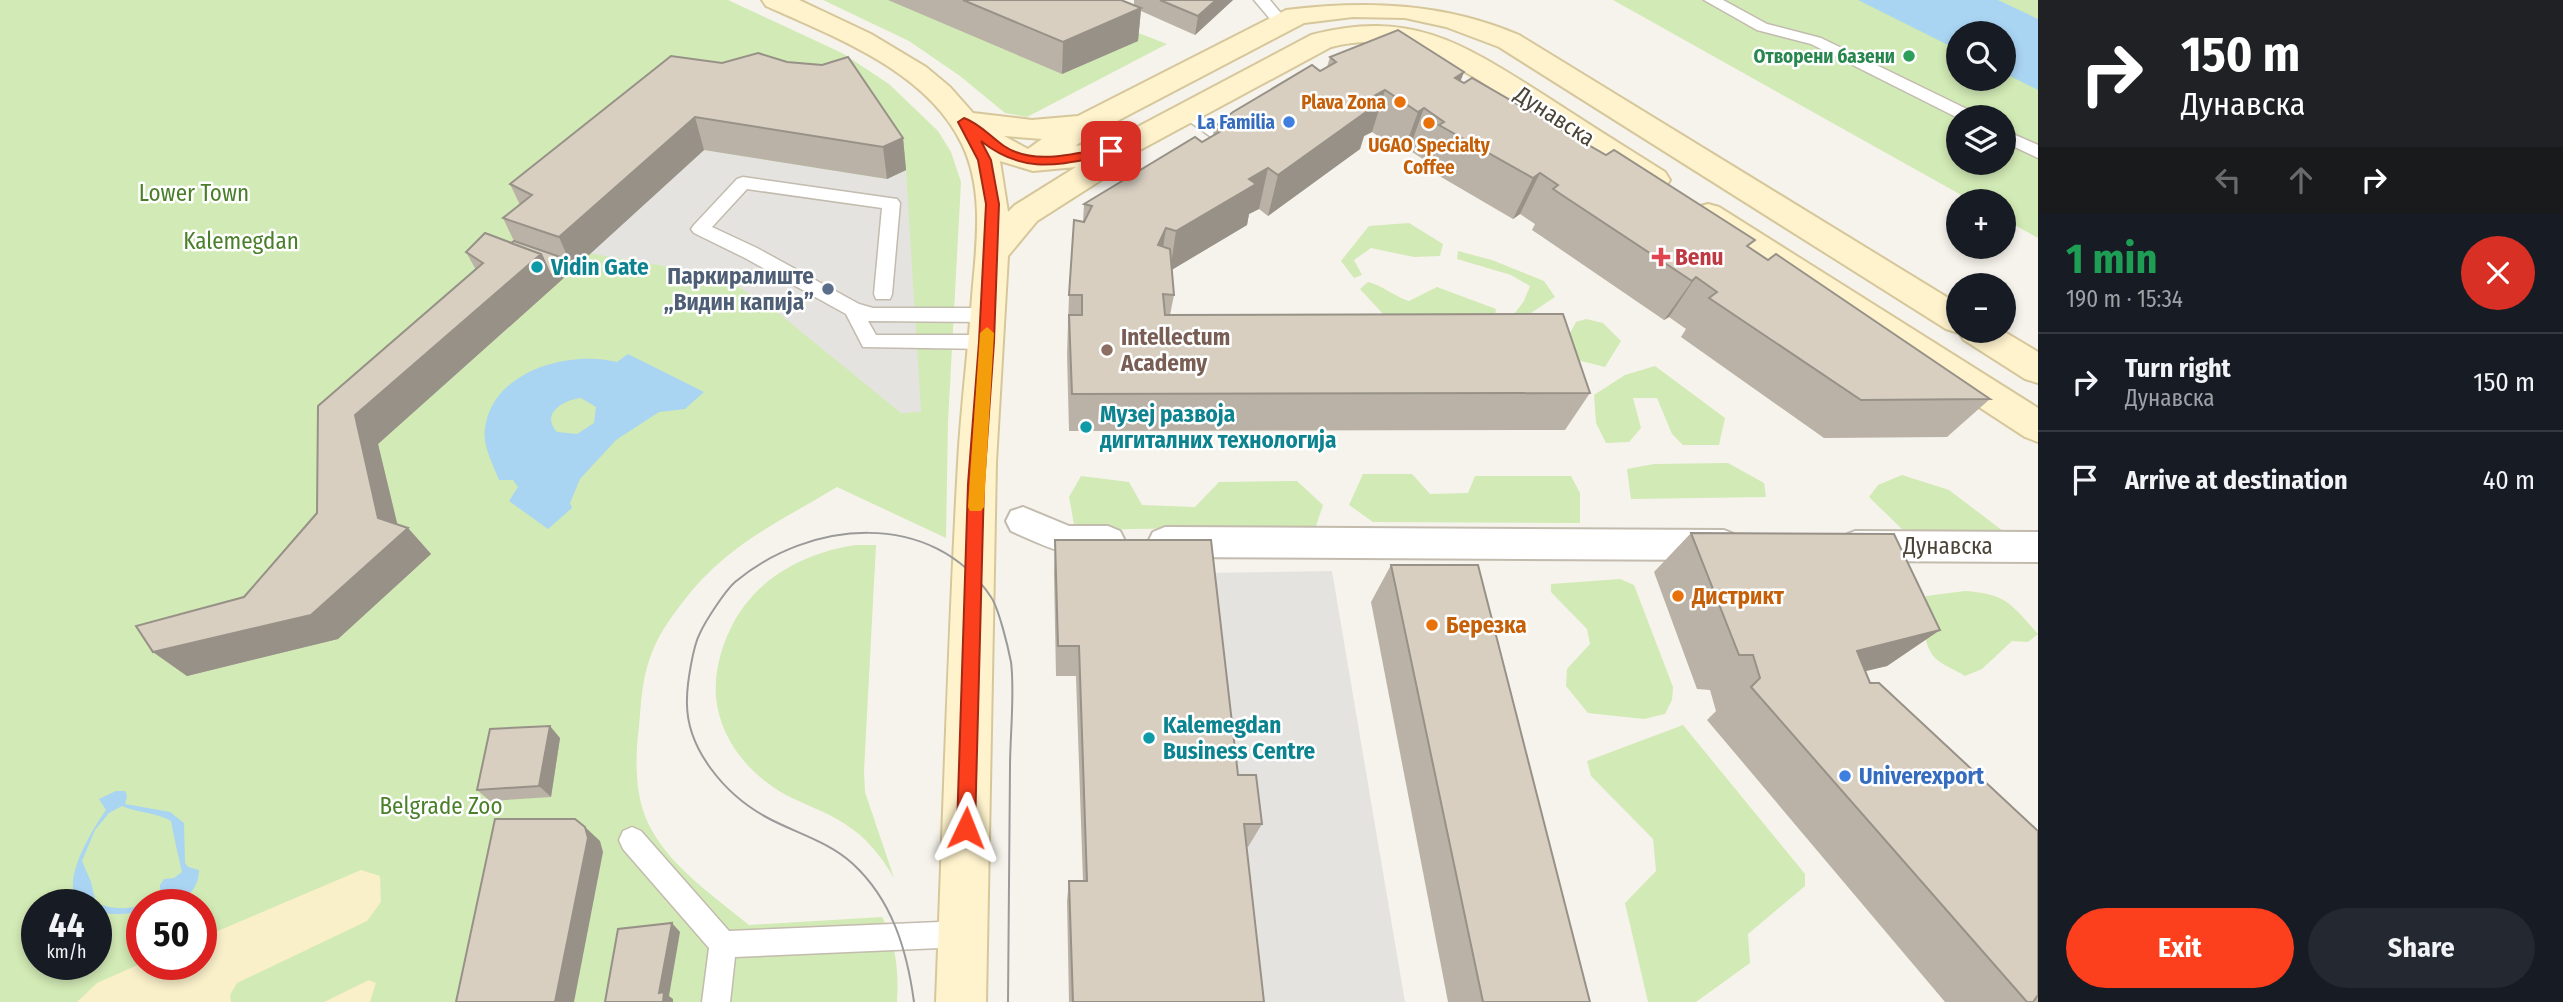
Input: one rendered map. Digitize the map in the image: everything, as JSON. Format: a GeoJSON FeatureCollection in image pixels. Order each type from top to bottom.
{"type":"FeatureCollection","features":[{"type":"Feature","properties":{"kind":"main road"},"geometry":{"type":"LineString","coordinates":[[776,0],[861,38],[921,79],[964,122],[984,160],[992,204],[991,254],[976,484],[961,1002]]}},
{"type":"Feature","properties":{"kind":"main road","name":"Дунавска"},"geometry":{"type":"LineString","coordinates":[[992,204],[1005,181],[1031,161],[1271,12],[1375,5],[1440,13],[1509,41],[1946,313]]}},
{"type":"Feature","properties":{"kind":"main road","name":"Дунавска"},"geometry":{"type":"LineString","coordinates":[[964,122],[1003,152],[1031,161],[1056,160],[1120,149],[1321,41],[1350,34],[1401,35],[1434,44],[1462,56],[2038,427]]}},
{"type":"Feature","properties":{"kind":"main road","name":"Дунавска"},"geometry":{"type":"LineString","coordinates":[[964,122],[1032,130],[1063,130],[1087,124]]}},
{"type":"Feature","properties":{"kind":"main road"},"geometry":{"type":"LineString","coordinates":[[991,254],[1026,213],[1104,164],[1120,149]]}},
{"type":"Feature","properties":{"kind":"main road"},"geometry":{"type":"LineString","coordinates":[[1996,343],[2038,369]]}},
{"type":"Feature","properties":{"kind":"street"},"geometry":{"type":"LineString","coordinates":[[1023,520],[1067,541],[1761,545]]}},
{"type":"Feature","properties":{"kind":"street","name":"Дунавска"},"geometry":{"type":"LineString","coordinates":[[1830,546],[2038,547]]}},
{"type":"Feature","properties":{"kind":"lane"},"geometry":{"type":"LineString","coordinates":[[1712,0],[1762,27],[1816,41],[1946,106]]}},
{"type":"Feature","properties":{"kind":"lane"},"geometry":{"type":"LineString","coordinates":[[1189,113],[1234,145]]}},
{"type":"Feature","properties":{"kind":"lane"},"geometry":{"type":"LineString","coordinates":[[2016,141],[2038,152]]}},
{"type":"Feature","properties":{"kind":"lane"},"geometry":{"type":"LineString","coordinates":[[883,294],[891,203],[743,183],[701,229],[853,309],[873,315],[988,321]]}},
{"type":"Feature","properties":{"kind":"lane"},"geometry":{"type":"LineString","coordinates":[[853,309],[870,342],[988,321]]}},
{"type":"Feature","properties":{"kind":"lane"},"geometry":{"type":"LineString","coordinates":[[632,840],[723,944],[716,1002]]}},
{"type":"Feature","properties":{"kind":"lane"},"geometry":{"type":"LineString","coordinates":[[723,944],[963,934]]}},
{"type":"Feature","properties":{"kind":"green space"},"geometry":{"type":"Polygon","coordinates":[[[0,0],[728,0],[842,53],[889,84],[938,131],[951,152],[961,182],[948,422],[946,538],[837,487],[773,524],[735,550],[699,583],[677,609],[653,650],[645,674],[637,752],[637,779],[645,817],[660,843],[683,870],[749,925],[882,917],[891,937],[895,958],[897,1002],[0,1002],[0,0]]]}},
{"type":"Feature","properties":{"kind":"green space"},"geometry":{"type":"Polygon","coordinates":[[[823,0],[1052,0],[1167,44],[1027,117],[1005,113],[960,76],[909,41],[823,0]]]}},
{"type":"Feature","properties":{"kind":"green space"},"geometry":{"type":"Polygon","coordinates":[[[1613,0],[2038,0],[2038,238],[2016,226],[2016,189],[1951,189],[1613,0]]]}},
{"type":"Feature","properties":{"kind":"green space"},"geometry":{"type":"Polygon","coordinates":[[[1409,223],[1443,244],[1440,256],[1414,257],[1371,248],[1354,260],[1362,275],[1354,278],[1341,261],[1369,226],[1409,223]]]}},
{"type":"Feature","properties":{"kind":"green space"},"geometry":{"type":"Polygon","coordinates":[[[1458,251],[1492,260],[1544,281],[1555,297],[1531,313],[1512,317],[1524,301],[1530,286],[1511,275],[1457,259],[1458,251]]]}},
{"type":"Feature","properties":{"kind":"green space"},"geometry":{"type":"Polygon","coordinates":[[[1368,282],[1409,301],[1437,287],[1496,309],[1494,320],[1384,315],[1360,289],[1368,282]]]}},
{"type":"Feature","properties":{"kind":"green space"},"geometry":{"type":"Polygon","coordinates":[[[1586,319],[1603,323],[1621,341],[1605,367],[1577,360],[1569,335],[1576,322],[1586,319]]]}},
{"type":"Feature","properties":{"kind":"green space"},"geometry":{"type":"Polygon","coordinates":[[[1655,366],[1725,418],[1719,445],[1683,445],[1672,434],[1657,398],[1633,398],[1641,428],[1629,442],[1606,443],[1596,423],[1594,395],[1625,375],[1655,366]]]}},
{"type":"Feature","properties":{"kind":"green space"},"geometry":{"type":"Polygon","coordinates":[[[1728,463],[1764,483],[1766,497],[1631,499],[1627,469],[1654,464],[1728,463]]]}},
{"type":"Feature","properties":{"kind":"green space"},"geometry":{"type":"Polygon","coordinates":[[[1363,474],[1412,474],[1430,494],[1468,493],[1475,476],[1571,476],[1580,493],[1580,523],[1373,522],[1349,505],[1363,474]]]}},
{"type":"Feature","properties":{"kind":"green space"},"geometry":{"type":"Polygon","coordinates":[[[1902,475],[1949,490],[2003,531],[1905,532],[1869,497],[1878,485],[1902,475]]]}},
{"type":"Feature","properties":{"kind":"green space"},"geometry":{"type":"Polygon","coordinates":[[[1081,476],[1129,482],[1142,505],[1195,507],[1219,482],[1297,481],[1323,505],[1316,526],[1075,530],[1069,497],[1081,476]]]}},
{"type":"Feature","properties":{"kind":"green space"},"geometry":{"type":"Polygon","coordinates":[[[856,545],[876,545],[865,792],[894,878],[884,862],[853,829],[774,788],[750,767],[739,755],[724,728],[716,697],[720,657],[726,638],[745,604],[771,579],[803,560],[820,553],[856,545]]]}},
{"type":"Feature","properties":{"kind":"green space"},"geometry":{"type":"Polygon","coordinates":[[[1620,579],[1634,585],[1673,687],[1672,700],[1665,714],[1644,719],[1588,713],[1566,686],[1567,669],[1590,644],[1587,629],[1551,592],[1551,584],[1620,579]]]}},
{"type":"Feature","properties":{"kind":"green space"},"geometry":{"type":"Polygon","coordinates":[[[1979,592],[2007,602],[2038,634],[2028,642],[2012,641],[1982,669],[1965,676],[1941,663],[1930,652],[1925,637],[1924,620],[1926,596],[1979,592]]]}},
{"type":"Feature","properties":{"kind":"green space"},"geometry":{"type":"Polygon","coordinates":[[[1683,725],[1805,874],[1805,886],[1748,934],[1750,963],[1696,1002],[1648,1002],[1625,903],[1656,871],[1653,839],[1591,776],[1587,761],[1683,725]]]}},
{"type":"Feature","properties":{"kind":"sand"},"geometry":{"type":"Polygon","coordinates":[[[361,870],[380,876],[381,902],[367,921],[237,983],[230,995],[231,1002],[77,1002],[97,983],[112,980],[112,976],[126,970],[126,980],[217,980],[217,931],[361,870]]]}},
{"type":"Feature","properties":{"kind":"sand"},"geometry":{"type":"Polygon","coordinates":[[[369,980],[376,983],[370,1002],[324,1002],[369,980]]]}},
{"type":"Feature","properties":{"kind":"shaded area","name":"Паркиралиште „Видин капија”"},"geometry":{"type":"Polygon","coordinates":[[[704,150],[887,179],[906,170],[921,412],[901,413],[766,303],[717,275],[588,253],[704,150]]]}},
{"type":"Feature","properties":{"kind":"shaded area"},"geometry":{"type":"Polygon","coordinates":[[[1332,571],[1405,1002],[1248,1002],[1232,847],[1248,847],[1226,800],[1202,573],[1332,571]]]}},
{"type":"Feature","properties":{"kind":"water"},"geometry":{"type":"Polygon","coordinates":[[[1858,0],[1998,0],[2038,19],[2038,90],[2016,79],[2016,21],[1946,21],[1946,44],[1858,0]]]}},
{"type":"Feature","properties":{"kind":"water"},"geometry":{"type":"Polygon","coordinates":[[[628,354],[704,392],[685,409],[659,412],[616,440],[580,479],[570,503],[572,508],[548,529],[509,501],[518,487],[513,480],[499,480],[484,434],[491,408],[502,392],[518,378],[536,369],[578,359],[617,362],[628,354]],[[581,398],[567,402],[552,414],[552,425],[557,432],[577,434],[594,423],[596,407],[581,398]]]}},
{"type":"Feature","properties":{"kind":"water"},"geometry":{"type":"Polygon","coordinates":[[[116,791],[125,791],[125,804],[170,812],[184,823],[185,863],[188,867],[199,870],[193,889],[160,889],[164,879],[174,878],[182,872],[171,821],[122,806],[109,813],[95,830],[82,861],[93,889],[74,889],[77,864],[92,832],[106,810],[99,799],[116,791]]]}},
{"type":"Feature","properties":{"kind":"water"},"geometry":{"type":"Polygon","coordinates":[[[112,907],[126,908],[124,914],[112,914],[112,907]]]}},
{"type":"Feature","properties":{"kind":"building"},"geometry":{"type":"Polygon","coordinates":[[[963,0],[1121,0],[1141,8],[1063,42],[963,0]]]}},
{"type":"Feature","properties":{"kind":"building"},"geometry":{"type":"Polygon","coordinates":[[[1160,0],[1216,0],[1198,16],[1160,0]]]}},
{"type":"Feature","properties":{"kind":"building"},"geometry":{"type":"Polygon","coordinates":[[[1398,30],[1464,72],[1455,78],[1464,83],[1472,78],[1606,155],[1614,150],[1755,240],[1747,246],[1768,260],[1776,254],[1990,399],[1861,400],[1709,298],[1717,292],[1696,277],[1692,281],[1553,189],[1558,185],[1540,173],[1533,178],[1439,125],[1444,122],[1424,108],[1418,112],[1385,90],[1365,101],[1373,107],[1278,175],[1268,168],[1249,179],[1256,184],[1176,231],[1166,228],[1158,245],[1170,249],[1174,295],[1163,294],[1165,315],[1563,314],[1590,393],[1072,394],[1069,315],[1082,315],[1082,295],[1069,295],[1074,220],[1084,222],[1092,206],[1084,204],[1195,137],[1202,142],[1221,131],[1214,127],[1233,112],[1312,65],[1320,71],[1336,62],[1330,57],[1398,30]]]}},
{"type":"Feature","properties":{"kind":"building"},"geometry":{"type":"Polygon","coordinates":[[[758,53],[787,62],[822,65],[848,57],[903,138],[883,147],[695,117],[559,237],[503,218],[532,195],[510,184],[671,56],[722,63],[758,53]]]}},
{"type":"Feature","properties":{"kind":"building"},"geometry":{"type":"Polygon","coordinates":[[[485,233],[541,254],[355,415],[378,518],[408,528],[311,615],[153,652],[136,626],[244,597],[317,513],[318,406],[483,263],[466,252],[485,233]]]}},
{"type":"Feature","properties":{"kind":"building"},"geometry":{"type":"Polygon","coordinates":[[[514,241],[569,260],[551,276],[541,254],[511,243],[514,241]]]}},
{"type":"Feature","properties":{"kind":"building"},"geometry":{"type":"Polygon","coordinates":[[[1691,533],[1894,534],[1940,630],[1857,651],[1870,683],[1879,683],[2038,831],[2038,995],[2033,1002],[2027,1002],[1751,687],[1760,678],[1753,655],[1739,655],[1691,533]]]}},
{"type":"Feature","properties":{"kind":"building","name":"Kalemegdan Business Centre"},"geometry":{"type":"Polygon","coordinates":[[[1055,540],[1211,540],[1238,775],[1256,775],[1262,824],[1244,824],[1264,1002],[1073,1002],[1069,881],[1087,881],[1079,646],[1058,646],[1055,540]]]}},
{"type":"Feature","properties":{"kind":"building"},"geometry":{"type":"Polygon","coordinates":[[[1391,565],[1478,565],[1590,1002],[1483,1002],[1391,565]]]}},
{"type":"Feature","properties":{"kind":"building"},"geometry":{"type":"Polygon","coordinates":[[[550,726],[539,786],[477,790],[490,729],[550,726]]]}},
{"type":"Feature","properties":{"kind":"building"},"geometry":{"type":"Polygon","coordinates":[[[495,819],[575,819],[585,827],[588,838],[555,1002],[456,1002],[495,819]]]}},
{"type":"Feature","properties":{"kind":"building"},"geometry":{"type":"Polygon","coordinates":[[[672,923],[659,993],[664,992],[663,1002],[605,1002],[618,929],[672,923]]]}},
{"type":"Feature","properties":{"kind":"tram line"},"geometry":{"type":"LineString","coordinates":[[914,1002],[896,927],[867,878],[833,849],[766,817],[736,796],[701,753],[688,718],[688,684],[697,639],[726,592],[735,582],[765,561],[798,546],[833,536],[869,533],[904,537],[937,548],[966,568],[991,597],[997,610],[1011,662],[1013,687],[1008,1002]]}},
{"type":"Feature","properties":{"kind":"slow traffic"},"geometry":{"type":"LineString","coordinates":[[976,507],[987,333]]}},
{"type":"Feature","properties":{"kind":"place","name":"Отворени базени"},"geometry":{"type":"Point","coordinates":[1909,56]}},
{"type":"Feature","properties":{"kind":"place","name":"Plava Zona"},"geometry":{"type":"Point","coordinates":[1400,102]}},
{"type":"Feature","properties":{"kind":"place","name":"La Familia"},"geometry":{"type":"Point","coordinates":[1289,122]}},
{"type":"Feature","properties":{"kind":"place","name":"UGAO Specialty Coffee"},"geometry":{"type":"Point","coordinates":[1429,123]}},
{"type":"Feature","properties":{"kind":"place","name":"Benu"},"geometry":{"type":"Point","coordinates":[1661,257]}},
{"type":"Feature","properties":{"kind":"place","name":"Vidin Gate"},"geometry":{"type":"Point","coordinates":[537,267]}},
{"type":"Feature","properties":{"kind":"place","name":"Паркиралиште „Видин капија”"},"geometry":{"type":"Point","coordinates":[828,289]}},
{"type":"Feature","properties":{"kind":"place","name":"Intellectum Academy"},"geometry":{"type":"Point","coordinates":[1107,350]}},
{"type":"Feature","properties":{"kind":"place","name":"Музеј развоја дигиталних технологија"},"geometry":{"type":"Point","coordinates":[1086,427]}},
{"type":"Feature","properties":{"kind":"place","name":"Дистрикт"},"geometry":{"type":"Point","coordinates":[1678,596]}},
{"type":"Feature","properties":{"kind":"place","name":"Березка"},"geometry":{"type":"Point","coordinates":[1432,625]}},
{"type":"Feature","properties":{"kind":"place","name":"Kalemegdan Business Centre"},"geometry":{"type":"Point","coordinates":[1149,738]}},
{"type":"Feature","properties":{"kind":"place","name":"Univerexport"},"geometry":{"type":"Point","coordinates":[1845,776]}},
{"type":"Feature","properties":{"kind":"route"},"geometry":{"type":"LineString","coordinates":[[966,828],[976,484],[987,342],[992,194],[984,160],[964,122],[1003,152],[1031,161],[1048,162],[1111,151]]}},
{"type":"Feature","properties":{"kind":"park label","name":"Lower Town"},"geometry":{"type":"Point","coordinates":[194,193]}},
{"type":"Feature","properties":{"kind":"park label","name":"Kalemegdan"},"geometry":{"type":"Point","coordinates":[241,241]}},
{"type":"Feature","properties":{"kind":"park label","name":"Belgrade Zoo"},"geometry":{"type":"Point","coordinates":[441,806]}}]}
